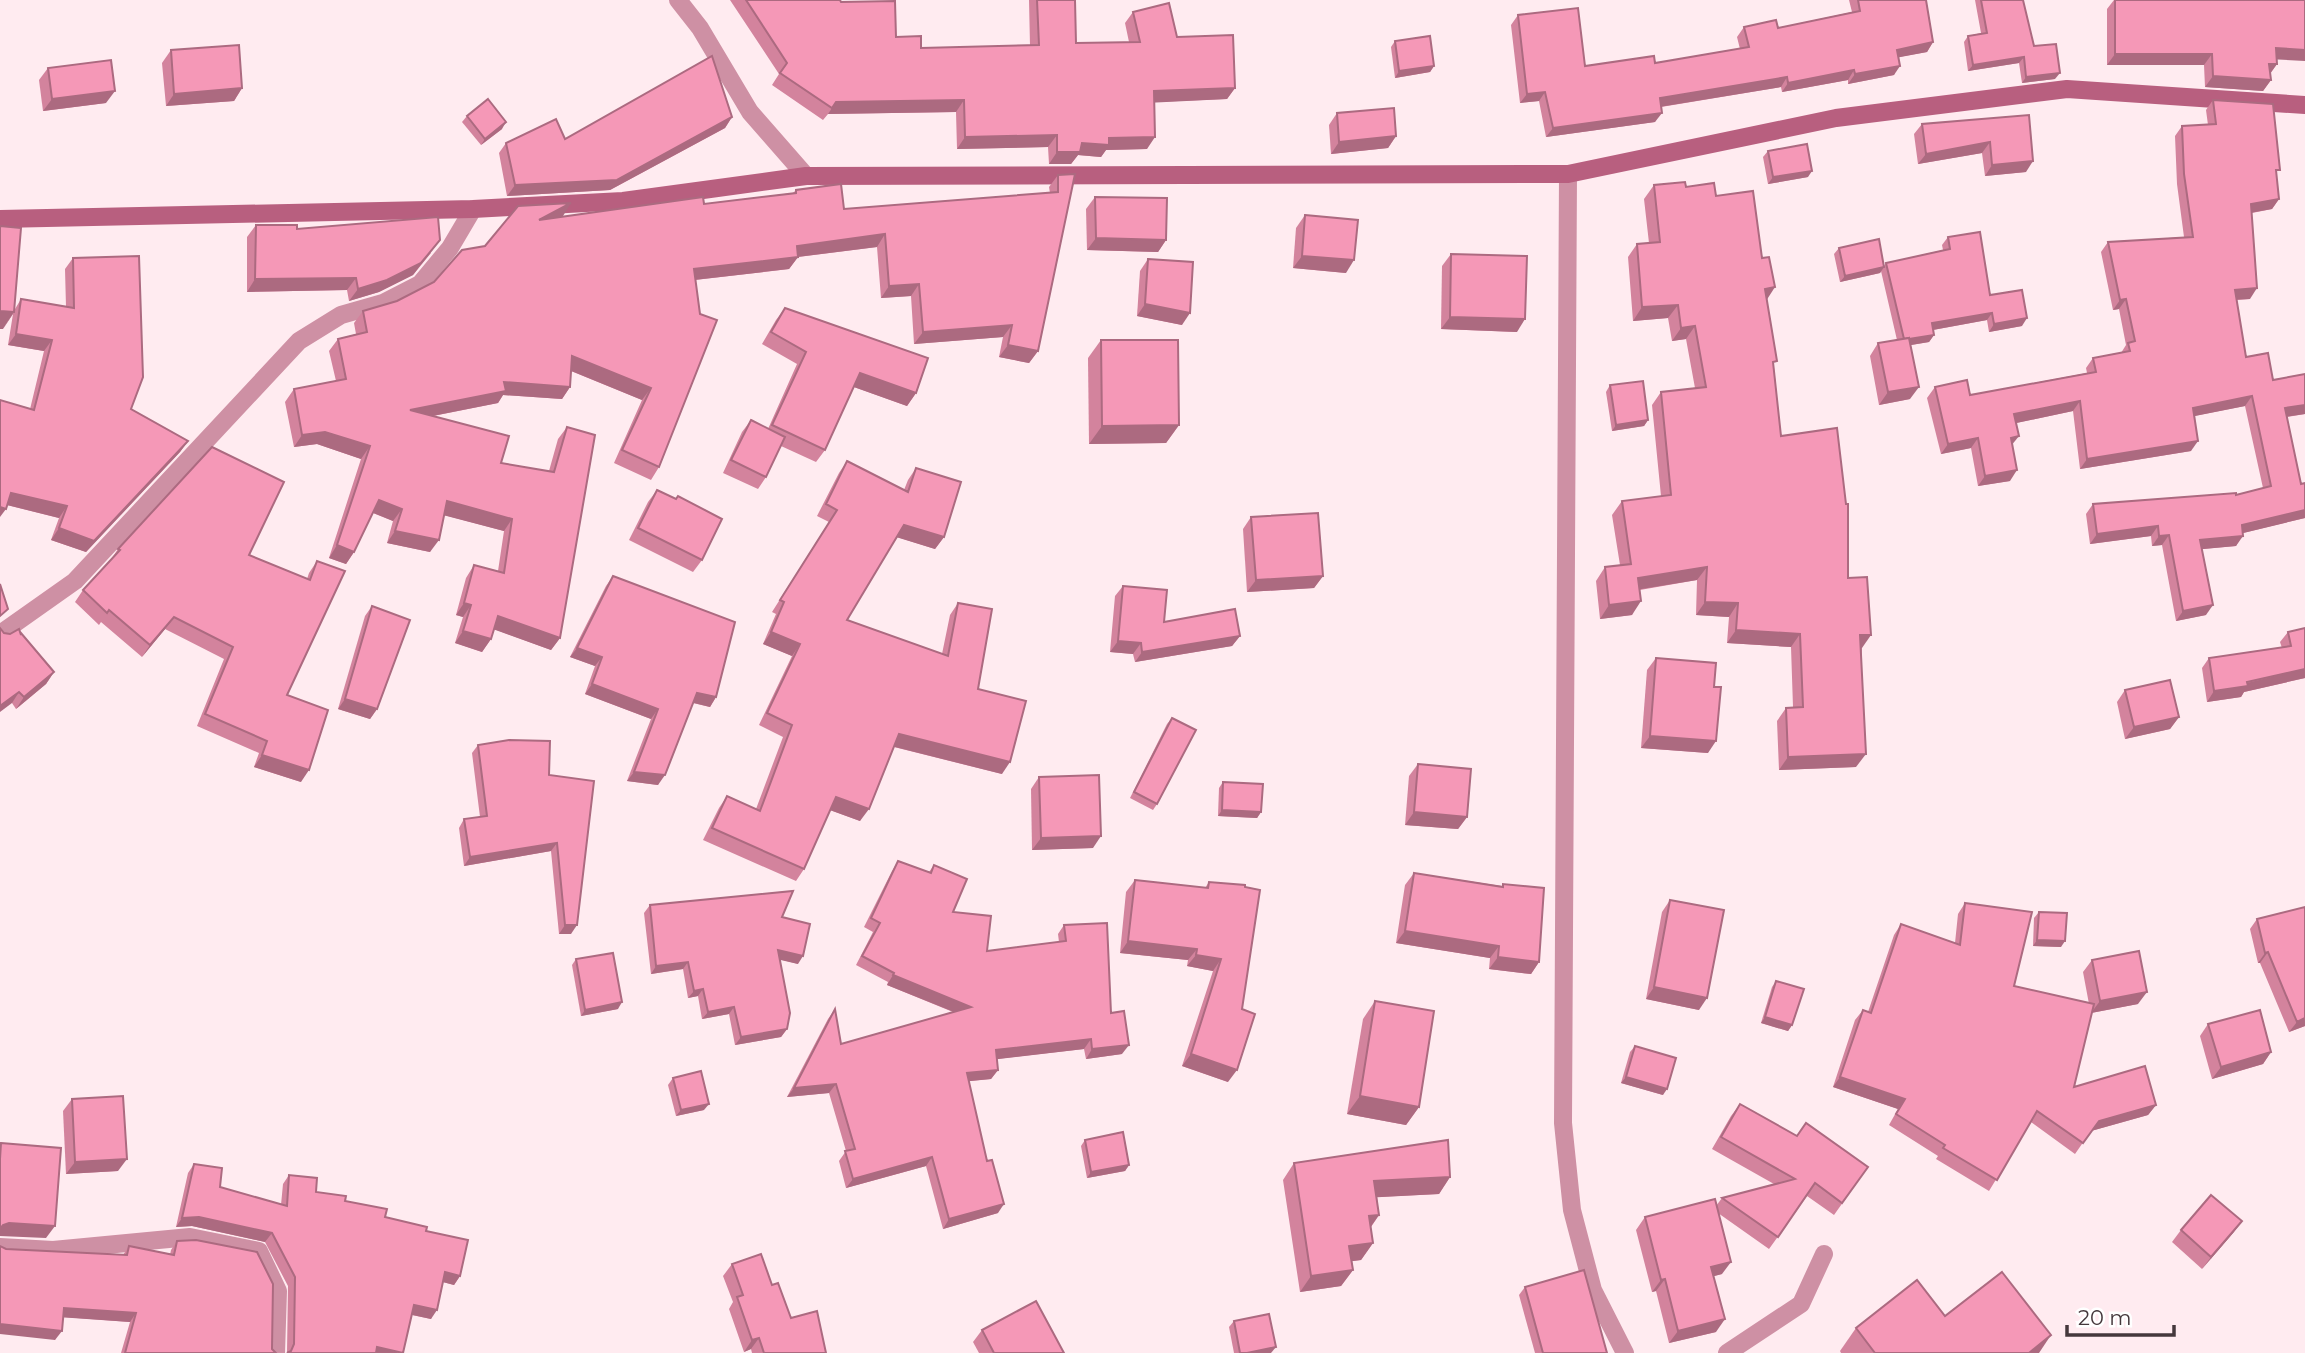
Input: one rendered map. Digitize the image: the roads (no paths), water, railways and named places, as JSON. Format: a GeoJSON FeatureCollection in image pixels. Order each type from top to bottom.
{"type":"FeatureCollection","features":[{"type":"Feature","properties":{"kind":"street"},"geometry":{"type":"LineString","coordinates":[[678,0],[700,28],[750,112],[806,176]]}},
{"type":"Feature","properties":{"kind":"street"},"geometry":{"type":"LineString","coordinates":[[0,219],[473,209],[623,201],[806,176],[1568,174],[1836,118],[2067,89],[2305,105]]}},
{"type":"Feature","properties":{"kind":"street"},"geometry":{"type":"LineString","coordinates":[[1568,174],[1563,1122],[1572,1210],[1593,1290],[1625,1353]]}},
{"type":"Feature","properties":{"kind":"street"},"geometry":{"type":"LineString","coordinates":[[0,634],[75,581],[299,341],[341,315],[383,303],[420,284],[450,248],[473,209]]}},
{"type":"Feature","properties":{"kind":"street"},"geometry":{"type":"LineString","coordinates":[[0,1247],[53,1250],[190,1237],[259,1251],[278,1291],[276,1353]]}},
{"type":"Feature","properties":{"kind":"street"},"geometry":{"type":"LineString","coordinates":[[1727,1353],[1801,1304],[1824,1254]]}}]}
